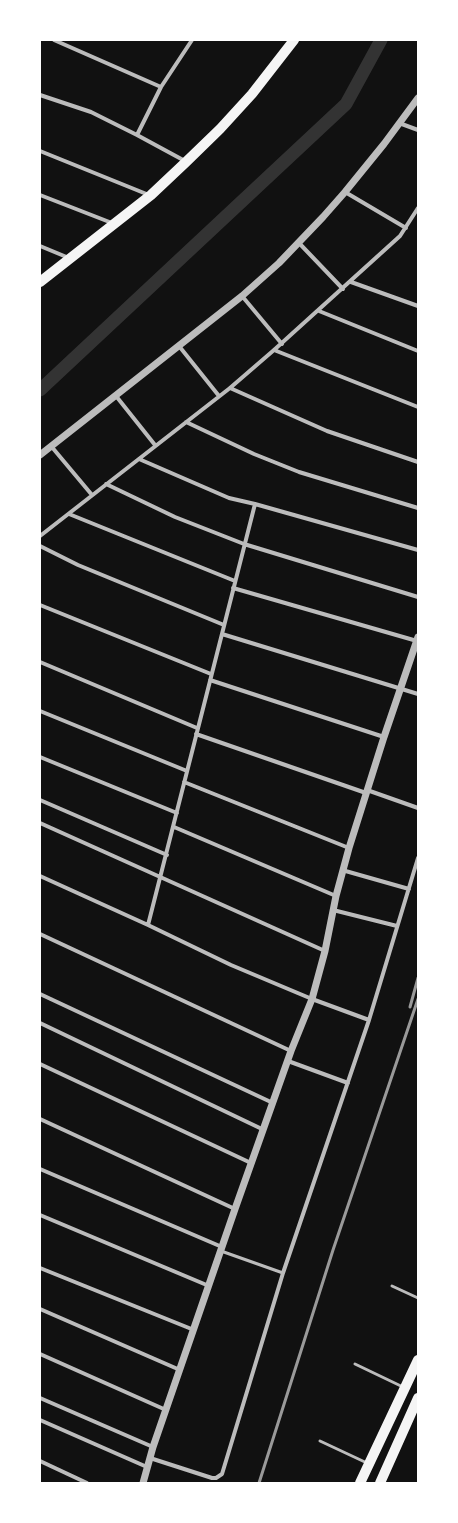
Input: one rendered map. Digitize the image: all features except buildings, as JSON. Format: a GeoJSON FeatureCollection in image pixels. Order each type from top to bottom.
{"type":"FeatureCollection","features":[{"type":"Feature","properties":{"kind":"main road"},"geometry":{"type":"LineString","coordinates":[[40,282],[151,195],[186,162],[220,129],[252,94],[294,40]]}},
{"type":"Feature","properties":{"kind":"main road"},"geometry":{"type":"LineString","coordinates":[[360,1483],[418,1360]]}},
{"type":"Feature","properties":{"kind":"main road"},"geometry":{"type":"LineString","coordinates":[[383,1482],[415,1413],[418,1398]]}},
{"type":"Feature","properties":{"kind":"street"},"geometry":{"type":"LineString","coordinates":[[54,40],[161,87]]}},
{"type":"Feature","properties":{"kind":"street"},"geometry":{"type":"LineString","coordinates":[[136,135],[161,87],[192,40]]}},
{"type":"Feature","properties":{"kind":"street"},"geometry":{"type":"LineString","coordinates":[[40,95],[92,112],[186,162]]}},
{"type":"Feature","properties":{"kind":"street"},"geometry":{"type":"LineString","coordinates":[[40,455],[242,296],[279,263],[345,192],[418,98]]}},
{"type":"Feature","properties":{"kind":"street"},"geometry":{"type":"LineString","coordinates":[[399,123],[418,130]]}},
{"type":"Feature","properties":{"kind":"street"},"geometry":{"type":"LineString","coordinates":[[40,151],[151,195]]}},
{"type":"Feature","properties":{"kind":"street"},"geometry":{"type":"LineString","coordinates":[[345,192],[406,228]]}},
{"type":"Feature","properties":{"kind":"street"},"geometry":{"type":"LineString","coordinates":[[40,195],[115,224]]}},
{"type":"Feature","properties":{"kind":"street"},"geometry":{"type":"LineString","coordinates":[[40,536],[230,388],[282,344],[400,236],[418,208]]}},
{"type":"Feature","properties":{"kind":"street"},"geometry":{"type":"LineString","coordinates":[[299,243],[343,289]]}},
{"type":"Feature","properties":{"kind":"street"},"geometry":{"type":"LineString","coordinates":[[40,246],[71,258]]}},
{"type":"Feature","properties":{"kind":"street"},"geometry":{"type":"LineString","coordinates":[[351,282],[418,306]]}},
{"type":"Feature","properties":{"kind":"street"},"geometry":{"type":"LineString","coordinates":[[242,296],[282,344]]}},
{"type":"Feature","properties":{"kind":"street"},"geometry":{"type":"LineString","coordinates":[[319,310],[418,351]]}},
{"type":"Feature","properties":{"kind":"street"},"geometry":{"type":"LineString","coordinates":[[179,346],[219,396]]}},
{"type":"Feature","properties":{"kind":"street"},"geometry":{"type":"LineString","coordinates":[[274,350],[418,407]]}},
{"type":"Feature","properties":{"kind":"street"},"geometry":{"type":"LineString","coordinates":[[230,388],[321,428],[418,462]]}},
{"type":"Feature","properties":{"kind":"street"},"geometry":{"type":"LineString","coordinates":[[116,396],[155,445]]}},
{"type":"Feature","properties":{"kind":"street"},"geometry":{"type":"LineString","coordinates":[[186,422],[254,454],[293,470],[418,508]]}},
{"type":"Feature","properties":{"kind":"street"},"geometry":{"type":"LineString","coordinates":[[51,446],[92,495]]}},
{"type":"Feature","properties":{"kind":"street"},"geometry":{"type":"LineString","coordinates":[[139,459],[229,498],[418,550]]}},
{"type":"Feature","properties":{"kind":"street"},"geometry":{"type":"LineString","coordinates":[[106,484],[175,517],[244,544],[418,597]]}},
{"type":"Feature","properties":{"kind":"street"},"geometry":{"type":"LineString","coordinates":[[148,925],[255,504]]}},
{"type":"Feature","properties":{"kind":"street"},"geometry":{"type":"LineString","coordinates":[[69,514],[235,581]]}},
{"type":"Feature","properties":{"kind":"street"},"geometry":{"type":"LineString","coordinates":[[40,546],[78,565],[224,625]]}},
{"type":"Feature","properties":{"kind":"street"},"geometry":{"type":"LineString","coordinates":[[143,1483],[149,1458],[291,1051],[312,1000],[325,951],[342,870],[384,737],[418,639],[233,588]]}},
{"type":"Feature","properties":{"kind":"street"},"geometry":{"type":"LineString","coordinates":[[40,605],[211,674]]}},
{"type":"Feature","properties":{"kind":"street"},"geometry":{"type":"LineString","coordinates":[[222,634],[418,694]]}},
{"type":"Feature","properties":{"kind":"street"},"geometry":{"type":"LineString","coordinates":[[40,662],[197,728]]}},
{"type":"Feature","properties":{"kind":"street"},"geometry":{"type":"LineString","coordinates":[[210,680],[384,737]]}},
{"type":"Feature","properties":{"kind":"street"},"geometry":{"type":"LineString","coordinates":[[40,711],[187,771]]}},
{"type":"Feature","properties":{"kind":"street"},"geometry":{"type":"LineString","coordinates":[[196,734],[366,792],[418,808]]}},
{"type":"Feature","properties":{"kind":"street"},"geometry":{"type":"LineString","coordinates":[[40,757],[177,813]]}},
{"type":"Feature","properties":{"kind":"street"},"geometry":{"type":"LineString","coordinates":[[184,782],[349,848]]}},
{"type":"Feature","properties":{"kind":"street"},"geometry":{"type":"LineString","coordinates":[[40,800],[166,855]]}},
{"type":"Feature","properties":{"kind":"street"},"geometry":{"type":"LineString","coordinates":[[40,823],[325,951]]}},
{"type":"Feature","properties":{"kind":"street"},"geometry":{"type":"LineString","coordinates":[[174,827],[336,896]]}},
{"type":"Feature","properties":{"kind":"street"},"geometry":{"type":"LineString","coordinates":[[149,1458],[212,1478],[216,1478],[222,1474],[283,1273],[369,1020],[418,858]]}},
{"type":"Feature","properties":{"kind":"street"},"geometry":{"type":"LineString","coordinates":[[342,870],[409,889]]}},
{"type":"Feature","properties":{"kind":"street"},"geometry":{"type":"LineString","coordinates":[[40,876],[148,925],[230,966],[312,1000],[369,1020]]}},
{"type":"Feature","properties":{"kind":"street"},"geometry":{"type":"LineString","coordinates":[[333,910],[397,926]]}},
{"type":"Feature","properties":{"kind":"street"},"geometry":{"type":"LineString","coordinates":[[40,934],[291,1051]]}},
{"type":"Feature","properties":{"kind":"street"},"geometry":{"type":"LineString","coordinates":[[40,994],[273,1103]]}},
{"type":"Feature","properties":{"kind":"street"},"geometry":{"type":"LineString","coordinates":[[40,1024],[264,1130]]}},
{"type":"Feature","properties":{"kind":"street"},"geometry":{"type":"LineString","coordinates":[[288,1061],[348,1083]]}},
{"type":"Feature","properties":{"kind":"street"},"geometry":{"type":"LineString","coordinates":[[40,1064],[252,1163]]}},
{"type":"Feature","properties":{"kind":"street"},"geometry":{"type":"LineString","coordinates":[[40,1119],[236,1209]]}},
{"type":"Feature","properties":{"kind":"street"},"geometry":{"type":"LineString","coordinates":[[40,1168],[222,1249]]}},
{"type":"Feature","properties":{"kind":"street"},"geometry":{"type":"LineString","coordinates":[[40,1215],[209,1286]]}},
{"type":"Feature","properties":{"kind":"street"},"geometry":{"type":"LineString","coordinates":[[40,1268],[194,1330]]}},
{"type":"Feature","properties":{"kind":"street"},"geometry":{"type":"LineString","coordinates":[[40,1309],[180,1370]]}},
{"type":"Feature","properties":{"kind":"street"},"geometry":{"type":"LineString","coordinates":[[40,1354],[166,1410]]}},
{"type":"Feature","properties":{"kind":"street"},"geometry":{"type":"LineString","coordinates":[[40,1398],[153,1447]]}},
{"type":"Feature","properties":{"kind":"street"},"geometry":{"type":"LineString","coordinates":[[40,1420],[147,1467]]}},
{"type":"Feature","properties":{"kind":"street"},"geometry":{"type":"LineString","coordinates":[[40,1461],[87,1483]]}},
{"type":"Feature","properties":{"kind":"lane"},"geometry":{"type":"LineString","coordinates":[[222,1249],[283,1273]]}},
{"type":"Feature","properties":{"kind":"lane"},"geometry":{"type":"LineString","coordinates":[[392,1286],[418,1298]]}},
{"type":"Feature","properties":{"kind":"lane"},"geometry":{"type":"LineString","coordinates":[[355,1364],[405,1387]]}},
{"type":"Feature","properties":{"kind":"lane"},"geometry":{"type":"LineString","coordinates":[[320,1441],[369,1464]]}},
{"type":"Feature","properties":{"kind":"waterway"},"geometry":{"type":"LineString","coordinates":[[40,390],[346,104],[381,40]]}},
{"type":"Feature","properties":{"kind":"railway"},"geometry":{"type":"LineString","coordinates":[[410,1007],[418,978]]}},
{"type":"Feature","properties":{"kind":"railway"},"geometry":{"type":"LineString","coordinates":[[259,1483],[333,1250],[418,999]]}}]}
